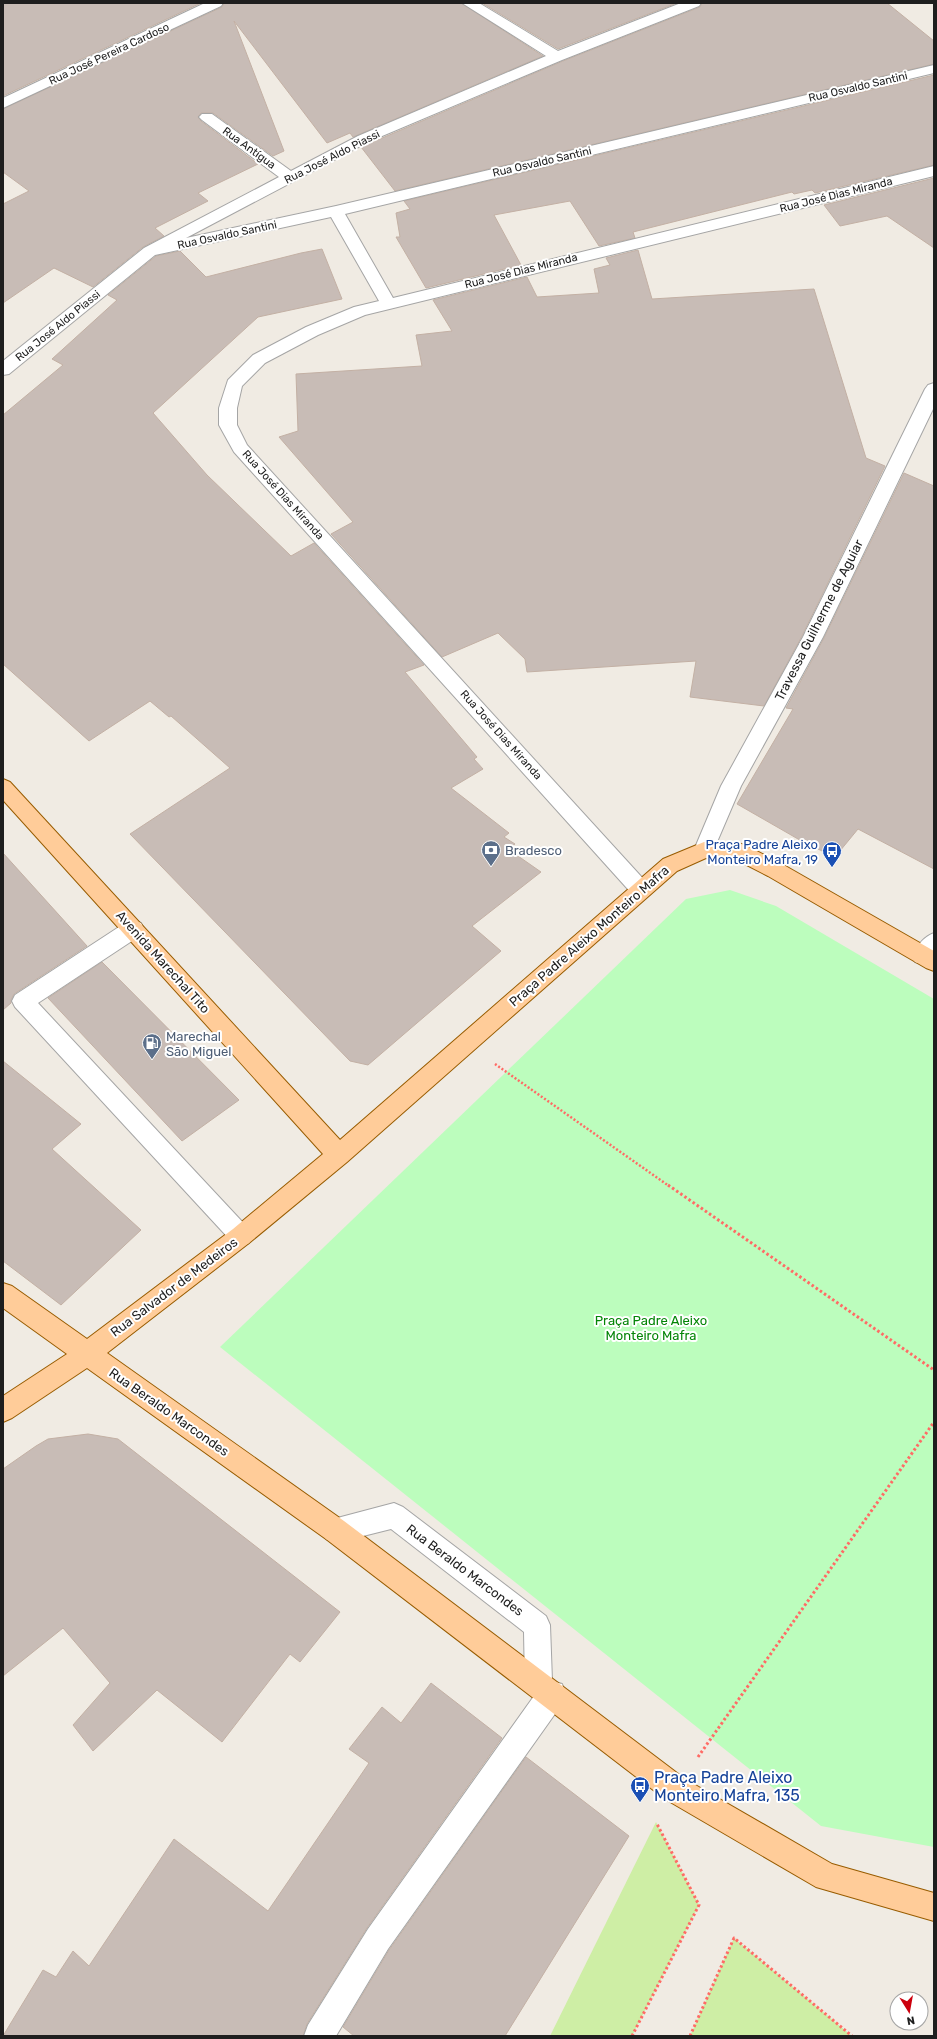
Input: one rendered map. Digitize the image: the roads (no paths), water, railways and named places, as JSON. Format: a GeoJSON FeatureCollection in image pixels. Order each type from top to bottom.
{"type":"FeatureCollection","features":[{"type":"Feature","properties":{"kind":"main road","name":"Avenida Marechal Tito"},"geometry":{"type":"LineString","coordinates":[[3,787],[339,1155]]}},
{"type":"Feature","properties":{"kind":"main road","name":"Praça Padre Aleixo Monteiro Mafra"},"geometry":{"type":"LineString","coordinates":[[339,1155],[641,890],[670,866],[704,850],[738,851],[930,953]]}},
{"type":"Feature","properties":{"kind":"main road","name":"Rua Salvador de Medeiros"},"geometry":{"type":"LineString","coordinates":[[3,1410],[87,1354],[241,1236],[339,1155]]}},
{"type":"Feature","properties":{"kind":"main road","name":"Rua Beraldo Marcondes"},"geometry":{"type":"LineString","coordinates":[[3,1294],[335,1530],[675,1789],[826,1877],[934,1907]]}},
{"type":"Feature","properties":{"kind":"street","name":"Rua José Pereira Cardoso"},"geometry":{"type":"LineString","coordinates":[[3,104],[216,3]]}},
{"type":"Feature","properties":{"kind":"street"},"geometry":{"type":"LineString","coordinates":[[469,3],[557,57]]}},
{"type":"Feature","properties":{"kind":"street","name":"Rua José Aldo Piassi"},"geometry":{"type":"LineString","coordinates":[[3,370],[150,251],[363,139],[557,57],[694,3]]}},
{"type":"Feature","properties":{"kind":"street","name":"Rua Osvaldo Santini"},"geometry":{"type":"LineString","coordinates":[[150,251],[336,211],[934,69]]}},
{"type":"Feature","properties":{"kind":"street","name":"Rua Antígua"},"geometry":{"type":"LineString","coordinates":[[207,117],[291,178]]}},
{"type":"Feature","properties":{"kind":"street","name":"Rua José Dias Miranda"},"geometry":{"type":"LineString","coordinates":[[641,890],[240,448],[228,425],[228,408],[234,384],[260,359],[312,331],[360,311],[934,171]]}},
{"type":"Feature","properties":{"kind":"street"},"geometry":{"type":"LineString","coordinates":[[336,211],[388,303]]}},
{"type":"Feature","properties":{"kind":"street","name":"Travessa Guilherme de Aguiar"},"geometry":{"type":"LineString","coordinates":[[704,850],[731,786],[812,637],[934,389]]}},
{"type":"Feature","properties":{"kind":"street"},"geometry":{"type":"LineString","coordinates":[[133,929],[22,1001],[241,1236]]}},
{"type":"Feature","properties":{"kind":"street","name":"Rua Beraldo Marcondes"},"geometry":{"type":"LineString","coordinates":[[335,1530],[394,1516],[537,1625],[545,1689]]}},
{"type":"Feature","properties":{"kind":"street"},"geometry":{"type":"LineString","coordinates":[[320,2036],[378,1939],[545,1689]]}},
{"type":"Feature","properties":{"kind":"place","name":"Bradesco"},"geometry":{"type":"Point","coordinates":[491,867]}},
{"type":"Feature","properties":{"kind":"place","name":"Praça Padre Aleixo Monteiro Mafra, 19"},"geometry":{"type":"Point","coordinates":[832,868]}},
{"type":"Feature","properties":{"kind":"place","name":"Marechal São Miguel"},"geometry":{"type":"Point","coordinates":[152,1060]}},
{"type":"Feature","properties":{"kind":"place","name":"Praça Padre Aleixo Monteiro Mafra, 135"},"geometry":{"type":"Point","coordinates":[640,1803]}}]}
